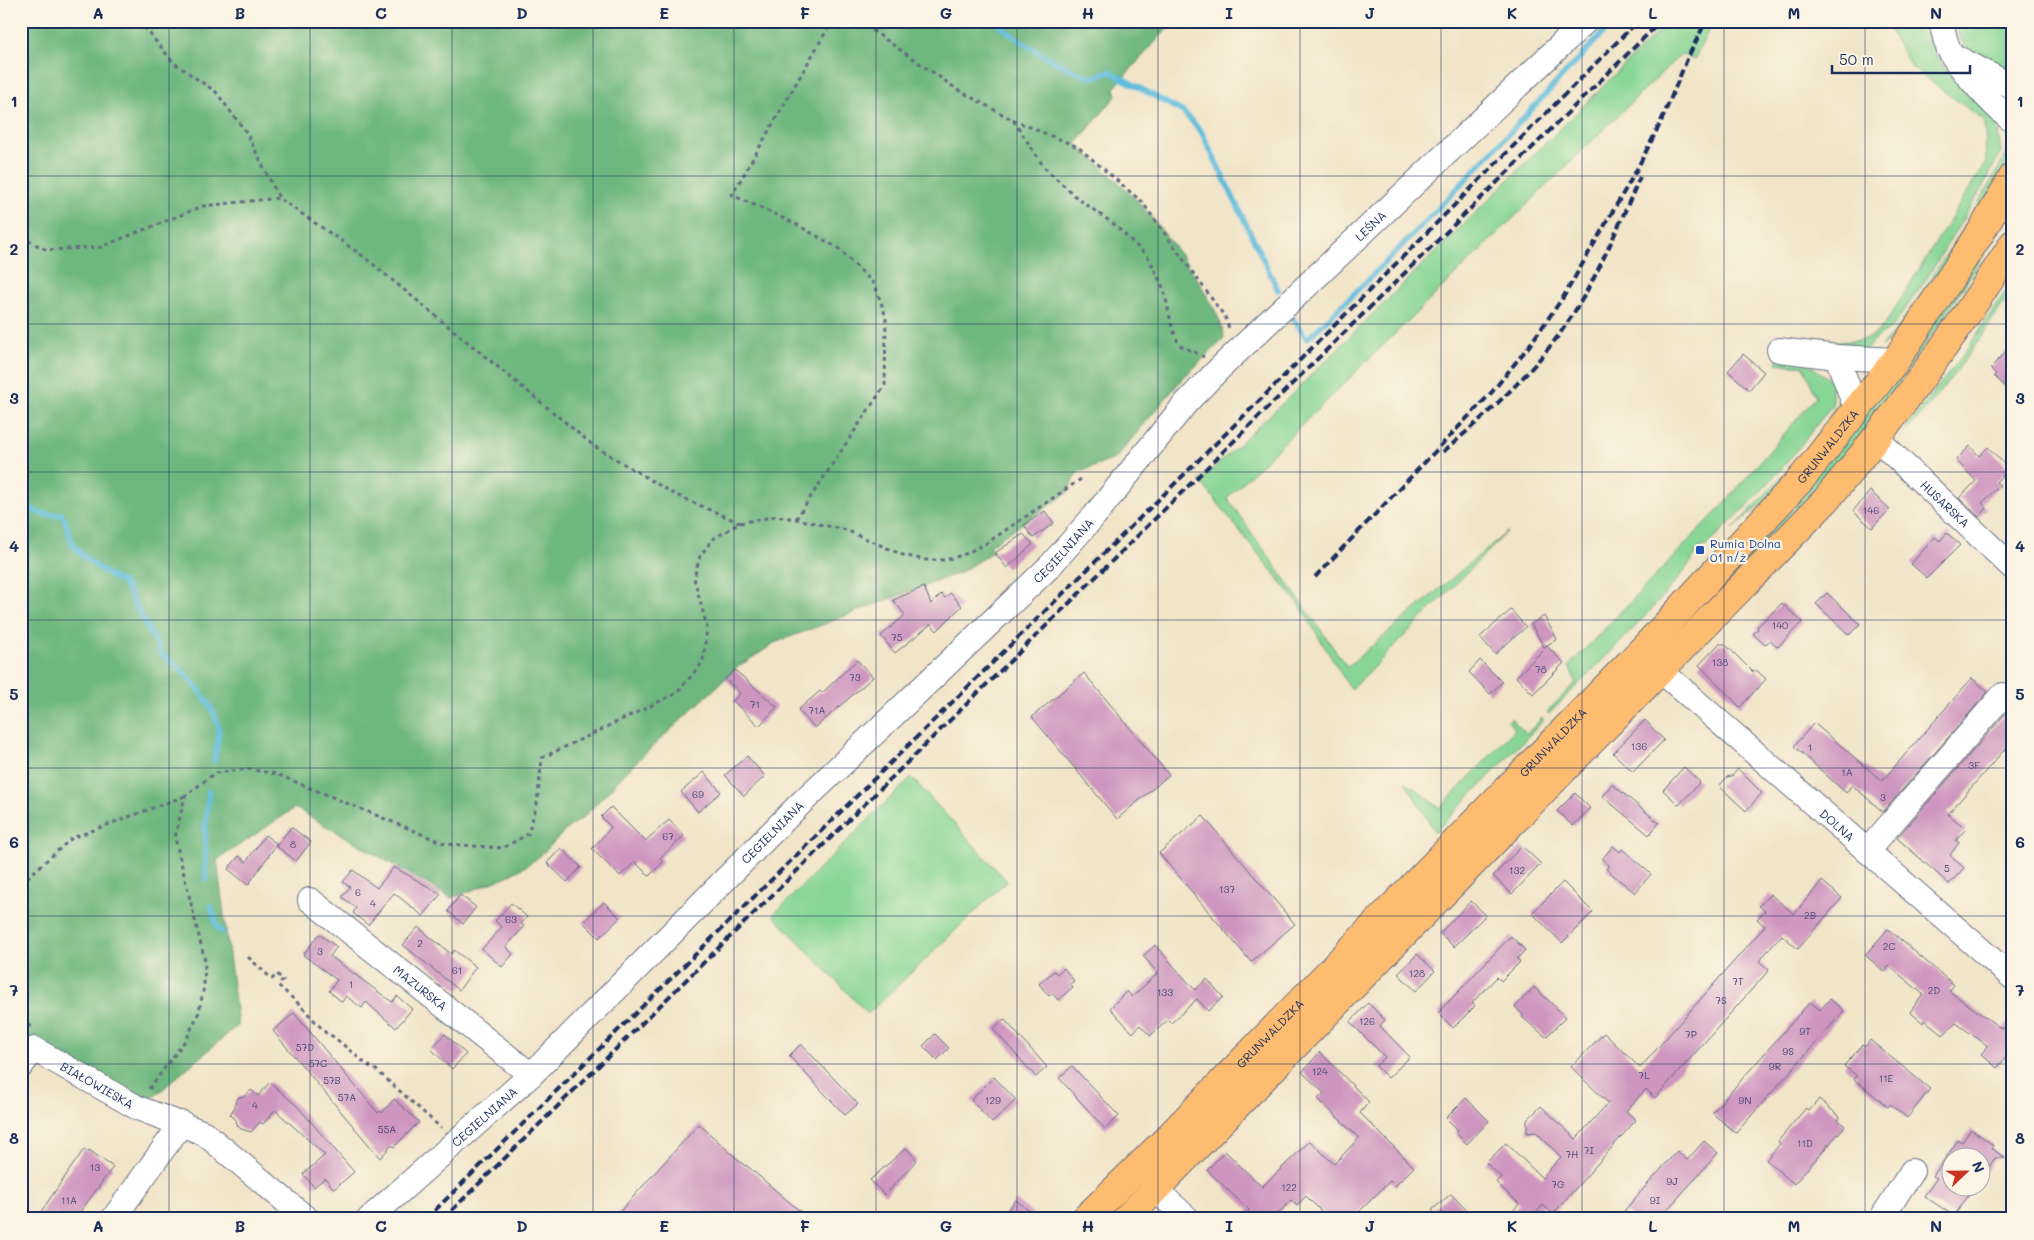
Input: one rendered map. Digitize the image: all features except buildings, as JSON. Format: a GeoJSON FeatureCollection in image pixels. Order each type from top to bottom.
{"type":"FeatureCollection","features":[{"type":"Feature","properties":{"kind":"main road","name":"GRUNWALDZKA"},"geometry":{"type":"LineString","coordinates":[[1085,1219],[1166,1140],[1707,583],[1802,478],[1896,360],[1981,232],[2013,177]]}},
{"type":"Feature","properties":{"kind":"main road","name":"GRUNWALDZKA"},"geometry":{"type":"LineString","coordinates":[[1126,1219],[1477,857],[1789,540],[1877,439],[1961,325],[2013,244]]}},
{"type":"Feature","properties":{"kind":"street","name":"LEŚNA"},"geometry":{"type":"LineString","coordinates":[[1161,433],[1220,368],[1586,21]]}},
{"type":"Feature","properties":{"kind":"street"},"geometry":{"type":"LineString","coordinates":[[1942,21],[1943,35],[1952,55],[1998,110],[2013,121]]}},
{"type":"Feature","properties":{"kind":"street"},"geometry":{"type":"LineString","coordinates":[[1952,55],[2013,88]]}},
{"type":"Feature","properties":{"kind":"street"},"geometry":{"type":"LineString","coordinates":[[1779,350],[1837,357],[1896,360]]}},
{"type":"Feature","properties":{"kind":"street"},"geometry":{"type":"LineString","coordinates":[[1837,357],[1857,411]]}},
{"type":"Feature","properties":{"kind":"street","name":"CEGIELNIANA"},"geometry":{"type":"LineString","coordinates":[[369,1219],[531,1076],[762,841],[1048,567],[1095,515],[1161,433]]}},
{"type":"Feature","properties":{"kind":"street","name":"HUSARSKA"},"geometry":{"type":"LineString","coordinates":[[1877,439],[2013,568]]}},
{"type":"Feature","properties":{"kind":"street","name":"DOLNA"},"geometry":{"type":"LineString","coordinates":[[1661,671],[2013,978]]}},
{"type":"Feature","properties":{"kind":"street"},"geometry":{"type":"LineString","coordinates":[[1867,851],[2003,695]]}},
{"type":"Feature","properties":{"kind":"street","name":"MAZURSKA"},"geometry":{"type":"LineString","coordinates":[[310,900],[531,1076]]}},
{"type":"Feature","properties":{"kind":"street","name":"BIAŁOWIESKA"},"geometry":{"type":"LineString","coordinates":[[21,1066],[34,1049],[138,1108],[204,1132],[307,1219]]}},
{"type":"Feature","properties":{"kind":"street"},"geometry":{"type":"LineString","coordinates":[[113,1219],[182,1123]]}},
{"type":"Feature","properties":{"kind":"street"},"geometry":{"type":"LineString","coordinates":[[1881,1219],[1912,1171]]}},
{"type":"Feature","properties":{"kind":"street"},"geometry":{"type":"LineString","coordinates":[[1155,1190],[1188,1219]]}},
{"type":"Feature","properties":{"kind":"path"},"geometry":{"type":"LineString","coordinates":[[139,21],[174,63],[216,92],[246,132],[279,198],[362,256],[594,446],[674,494],[740,523]]}},
{"type":"Feature","properties":{"kind":"path"},"geometry":{"type":"LineString","coordinates":[[796,519],[884,385],[886,317],[875,285],[838,248],[794,223],[732,195],[832,21]]}},
{"type":"Feature","properties":{"kind":"path"},"geometry":{"type":"LineString","coordinates":[[859,21],[958,90],[1013,120],[1078,148],[1142,202],[1225,317],[1233,339]]}},
{"type":"Feature","properties":{"kind":"path"},"geometry":{"type":"LineString","coordinates":[[1013,120],[1044,167],[1077,198],[1115,225],[1149,258],[1164,290],[1172,327],[1179,345],[1212,360]]}},
{"type":"Feature","properties":{"kind":"path"},"geometry":{"type":"LineString","coordinates":[[21,237],[47,250],[101,247],[203,206],[279,198]]}},
{"type":"Feature","properties":{"kind":"path"},"geometry":{"type":"LineString","coordinates":[[21,883],[72,838],[185,796],[215,773],[249,769],[276,774],[446,844],[503,848],[528,834],[537,804],[542,758],[677,693],[703,662],[707,627],[694,578],[700,556],[713,538],[740,523],[776,516],[846,530],[903,556],[926,560],[944,560],[963,556],[987,543],[1084,477]]}},
{"type":"Feature","properties":{"kind":"path"},"geometry":{"type":"LineString","coordinates":[[149,1089],[187,1038],[198,1012],[204,986],[205,961],[175,838],[185,796]]}},
{"type":"Feature","properties":{"kind":"path"},"geometry":{"type":"LineString","coordinates":[[248,957],[272,979],[277,974],[283,980],[278,985],[326,1032],[367,1065],[374,1068],[448,1134]]}},
{"type":"Feature","properties":{"kind":"green space"},"geometry":{"type":"Polygon","coordinates":[[[21,21],[1174,21],[1114,88],[1116,96],[1076,144],[1127,190],[1165,234],[1204,290],[1221,325],[1224,339],[1182,379],[1115,459],[1077,473],[1066,494],[989,546],[994,551],[961,572],[774,643],[739,666],[635,763],[582,819],[563,832],[536,859],[516,872],[451,898],[295,808],[217,860],[238,1025],[149,1101],[140,1104],[21,1034],[21,21]]]}},
{"type":"Feature","properties":{"kind":"green space"},"geometry":{"type":"Polygon","coordinates":[[[1669,21],[1718,21],[1710,27],[1694,60],[1681,54],[1227,498],[1347,667],[1508,531],[1351,690],[1300,606],[1200,481],[1286,400],[1669,21]]]}},
{"type":"Feature","properties":{"kind":"green space"},"geometry":{"type":"Polygon","coordinates":[[[1884,21],[1928,21],[1930,37],[1935,52],[1943,66],[1964,89],[2001,120],[1997,126],[2001,152],[1986,181],[1927,278],[1891,329],[1876,338],[1865,351],[1780,344],[1782,336],[1826,341],[1849,341],[1867,338],[1877,332],[1885,324],[1986,162],[1985,121],[1912,68],[1884,21]]]}},
{"type":"Feature","properties":{"kind":"green space"},"geometry":{"type":"Polygon","coordinates":[[[1955,21],[2013,21],[2013,80],[1976,57],[1969,50],[1958,32],[1955,21]]]}},
{"type":"Feature","properties":{"kind":"green space"},"geometry":{"type":"Polygon","coordinates":[[[2009,131],[2013,141],[2011,155],[1975,219],[1902,332],[1881,346],[1900,326],[1969,220],[2006,155],[2009,131]]]}},
{"type":"Feature","properties":{"kind":"green space"},"geometry":{"type":"Polygon","coordinates":[[[2013,201],[2009,214],[1941,321],[1843,459],[1817,492],[1654,662],[1649,658],[2013,201]]]}},
{"type":"Feature","properties":{"kind":"green space"},"geometry":{"type":"Polygon","coordinates":[[[2013,280],[2013,288],[1977,343],[1950,379],[1907,430],[1907,425],[1961,358],[2013,280]]]}},
{"type":"Feature","properties":{"kind":"green space"},"geometry":{"type":"Polygon","coordinates":[[[1778,356],[1805,361],[1829,379],[1832,385],[1832,405],[1785,465],[1704,548],[1702,546],[1695,552],[1696,555],[1680,576],[1626,637],[1549,714],[1547,712],[1576,682],[1569,666],[1722,506],[1816,397],[1804,366],[1776,363],[1778,356]]]}},
{"type":"Feature","properties":{"kind":"green space"},"geometry":{"type":"Polygon","coordinates":[[[1839,400],[1838,414],[1766,500],[1733,529],[1818,434],[1839,400]]]}},
{"type":"Feature","properties":{"kind":"green space"},"geometry":{"type":"Polygon","coordinates":[[[1511,718],[1526,734],[1542,718],[1544,720],[1435,832],[1405,781],[1440,808],[1515,729],[1508,721],[1511,718]]]}},
{"type":"Feature","properties":{"kind":"green space"},"geometry":{"type":"Polygon","coordinates":[[[911,777],[1007,881],[868,1014],[773,915],[911,777]]]}},
{"type":"Feature","properties":{"kind":"waterway"},"geometry":{"type":"LineString","coordinates":[[994,21],[1040,54],[1065,67],[1091,78],[1109,71],[1183,112],[1201,131],[1278,290]]}},
{"type":"Feature","properties":{"kind":"waterway"},"geometry":{"type":"LineString","coordinates":[[1292,317],[1307,339],[1425,222],[1614,21]]}},
{"type":"Feature","properties":{"kind":"waterway"},"geometry":{"type":"LineString","coordinates":[[21,502],[30,509],[40,513],[50,515],[61,514],[76,548],[104,572],[123,582],[162,655],[188,677],[211,708],[216,718],[218,731],[218,744],[214,761]]}},
{"type":"Feature","properties":{"kind":"waterway"},"geometry":{"type":"LineString","coordinates":[[206,880],[205,831],[209,791]]}},
{"type":"Feature","properties":{"kind":"waterway"},"geometry":{"type":"LineString","coordinates":[[211,906],[217,927],[222,932]]}},
{"type":"Feature","properties":{"kind":"railway"},"geometry":{"type":"LineString","coordinates":[[426,1219],[1260,400],[1638,21]]}},
{"type":"Feature","properties":{"kind":"railway"},"geometry":{"type":"LineString","coordinates":[[443,1219],[1661,21]]}},
{"type":"Feature","properties":{"kind":"railway"},"geometry":{"type":"LineString","coordinates":[[1315,577],[1492,392],[1529,346],[1564,296],[1636,171],[1660,124],[1688,57],[1706,21]]}},
{"type":"Feature","properties":{"kind":"railway"},"geometry":{"type":"LineString","coordinates":[[1443,452],[1504,397],[1532,368],[1571,318],[1613,239],[1640,177]]}},
{"type":"Feature","properties":{"kind":"place","name":"Rumia Dolna 01 n/ż"},"geometry":{"type":"Point","coordinates":[1700,550]}}]}
